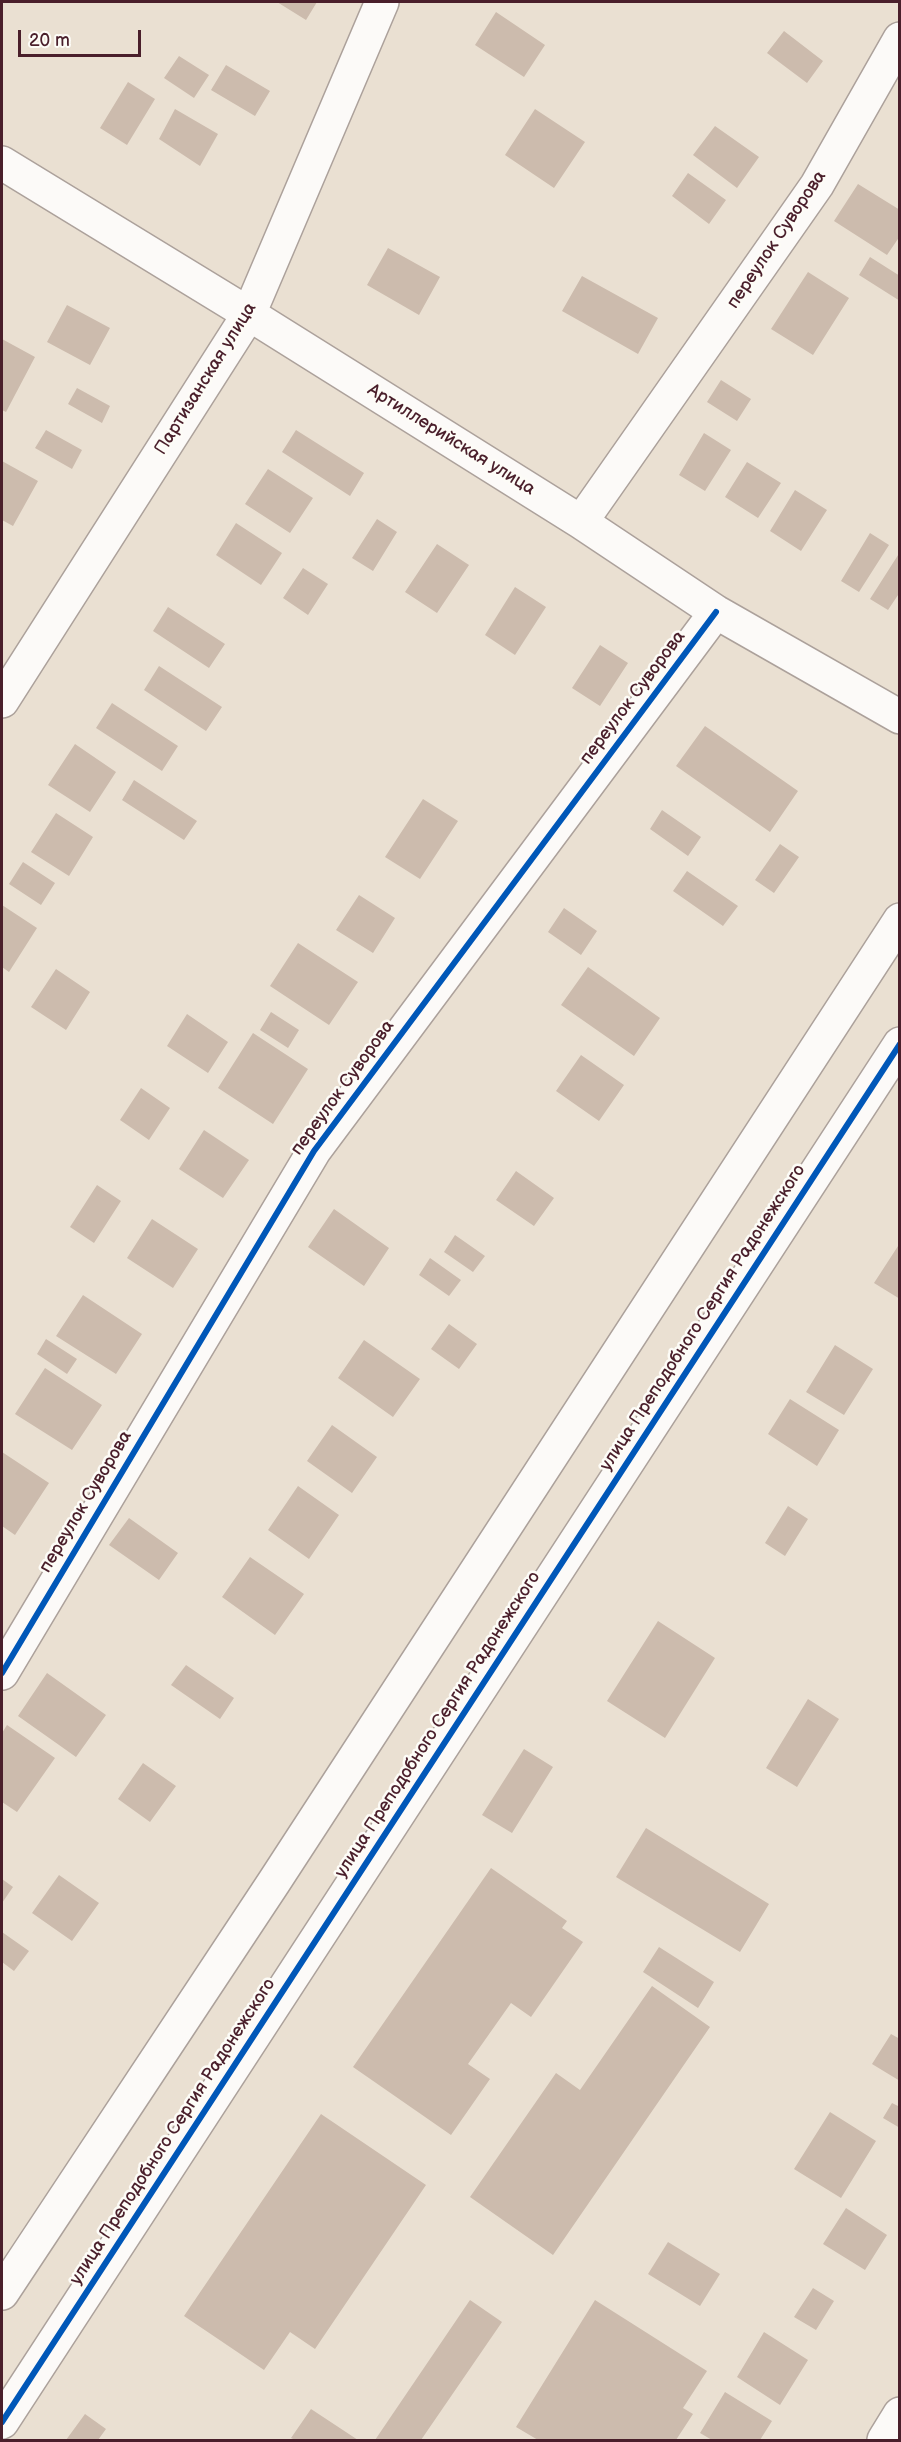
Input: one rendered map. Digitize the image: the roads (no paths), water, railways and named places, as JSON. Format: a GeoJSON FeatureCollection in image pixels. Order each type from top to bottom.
{"type":"FeatureCollection","features":[{"type":"Feature","properties":{"kind":"street","name":"Партизанская улица"},"geometry":{"type":"LineString","coordinates":[[2,701],[249,314],[382,2]]}},
{"type":"Feature","properties":{"kind":"street","name":"переулок Суворова"},"geometry":{"type":"LineString","coordinates":[[581,522],[817,184],[900,39]]}},
{"type":"Feature","properties":{"kind":"street","name":"Артиллерийская улица"},"geometry":{"type":"LineString","coordinates":[[2,163],[249,314],[581,522],[716,612],[900,717]]}},
{"type":"Feature","properties":{"kind":"street","name":"переулок Суворова"},"geometry":{"type":"LineString","coordinates":[[2,1673],[314,1151],[716,612]]}},
{"type":"Feature","properties":{"kind":"street"},"geometry":{"type":"LineString","coordinates":[[2,2293],[274,1882],[900,920]]}},
{"type":"Feature","properties":{"kind":"street","name":"улица Преподобного Сергия Радонежского"},"geometry":{"type":"LineString","coordinates":[[2,2422],[900,1044]]}},
{"type":"Feature","properties":{"kind":"street"},"geometry":{"type":"LineString","coordinates":[[884,2440],[900,2414]]}}]}
